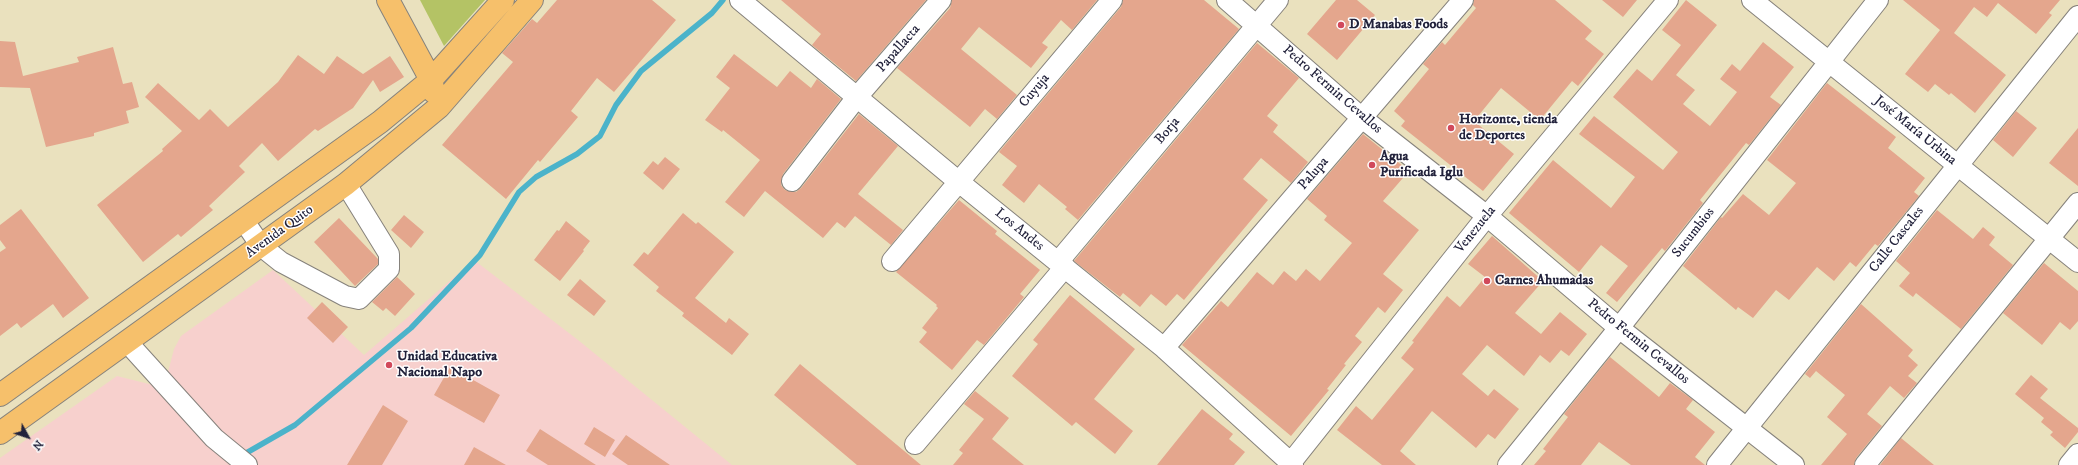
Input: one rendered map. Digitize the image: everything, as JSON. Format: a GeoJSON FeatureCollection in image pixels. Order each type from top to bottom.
{"type":"FeatureCollection","features":[{"type":"Feature","properties":{"kind":"highway"},"geometry":{"type":"LineString","coordinates":[[388,0],[431,80],[439,107]]}},
{"type":"Feature","properties":{"kind":"highway"},"geometry":{"type":"LineString","coordinates":[[0,395],[380,122],[431,80],[503,0]]}},
{"type":"Feature","properties":{"kind":"highway","name":"Avenida Quito"},"geometry":{"type":"LineString","coordinates":[[0,433],[346,184],[439,107],[532,0]]}},
{"type":"Feature","properties":{"kind":"street","name":"Papallacta"},"geometry":{"type":"LineString","coordinates":[[792,181],[857,97],[941,0]]}},
{"type":"Feature","properties":{"kind":"street","name":"Cuyuja"},"geometry":{"type":"LineString","coordinates":[[892,261],[1112,0]]}},
{"type":"Feature","properties":{"kind":"street","name":"Pedro Fermin Cevallos"},"geometry":{"type":"LineString","coordinates":[[1226,0],[1258,26],[1362,118],[1487,216],[1619,328],[1747,430],[1794,465]]}},
{"type":"Feature","properties":{"kind":"street","name":"Borja"},"geometry":{"type":"LineString","coordinates":[[915,444],[1278,0]]}},
{"type":"Feature","properties":{"kind":"street","name":"Palupa"},"geometry":{"type":"LineString","coordinates":[[1164,348],[1463,0]]}},
{"type":"Feature","properties":{"kind":"street","name":"Venezuela"},"geometry":{"type":"LineString","coordinates":[[1291,464],[1487,216],[1668,0]]}},
{"type":"Feature","properties":{"kind":"street","name":"José María Urbina"},"geometry":{"type":"LineString","coordinates":[[1752,0],[2078,262]]}},
{"type":"Feature","properties":{"kind":"street","name":"Sucumbios"},"geometry":{"type":"LineString","coordinates":[[1508,465],[1619,328],[1828,61],[1878,0]]}},
{"type":"Feature","properties":{"kind":"street","name":"Los Andes"},"geometry":{"type":"LineString","coordinates":[[748,3],[959,182],[1164,348],[1291,464]]}},
{"type":"Feature","properties":{"kind":"street","name":"Calle Cascales"},"geometry":{"type":"LineString","coordinates":[[1718,465],[2078,16]]}},
{"type":"Feature","properties":{"kind":"street"},"geometry":{"type":"LineString","coordinates":[[244,221],[261,246],[287,265],[345,296],[359,299],[389,269],[389,254],[346,184]]}},
{"type":"Feature","properties":{"kind":"street"},"geometry":{"type":"LineString","coordinates":[[1865,465],[2050,240],[2078,203]]}},
{"type":"Feature","properties":{"kind":"street"},"geometry":{"type":"LineString","coordinates":[[127,342],[214,438],[247,465]]}},
{"type":"Feature","properties":{"kind":"street"},"geometry":{"type":"LineString","coordinates":[[2069,465],[2078,454]]}},
{"type":"Feature","properties":{"kind":"shaded area","name":"Unidad Educativa Nacional Napo"},"geometry":{"type":"Polygon","coordinates":[[[474,260],[578,340],[732,465],[0,465],[0,458],[117,376],[157,386],[166,380],[174,349],[181,336],[273,270],[364,355],[474,260]]]}},
{"type":"Feature","properties":{"kind":"green space"},"geometry":{"type":"Polygon","coordinates":[[[420,0],[485,0],[444,46],[420,0]]]}},
{"type":"Feature","properties":{"kind":"building"},"geometry":{"type":"Polygon","coordinates":[[[557,0],[652,0],[676,20],[614,92],[597,78],[571,111],[578,117],[540,162],[538,160],[506,199],[442,145],[513,62],[502,53],[532,19],[537,23],[557,0]]]}},
{"type":"Feature","properties":{"kind":"building"},"geometry":{"type":"Polygon","coordinates":[[[781,0],[926,0],[856,81],[812,45],[821,34],[781,0]]]}},
{"type":"Feature","properties":{"kind":"building"},"geometry":{"type":"Polygon","coordinates":[[[952,0],[1097,0],[1072,30],[1061,20],[1042,43],[1048,47],[1031,68],[979,27],[961,49],[1017,95],[997,119],[985,109],[970,127],[897,68],[950,8],[952,0]]]}},
{"type":"Feature","properties":{"kind":"building"},"geometry":{"type":"Polygon","coordinates":[[[1123,0],[1204,0],[1239,29],[1078,220],[1065,209],[1067,207],[1039,184],[1024,203],[1002,185],[1017,166],[999,152],[1121,7],[1123,0]]]}},
{"type":"Feature","properties":{"kind":"building","name":"D Manabas Foods"},"geometry":{"type":"Polygon","coordinates":[[[1336,0],[1357,0],[1375,15],[1337,60],[1307,34],[1336,0]]]}},
{"type":"Feature","properties":{"kind":"building"},"geometry":{"type":"Polygon","coordinates":[[[1474,0],[1555,0],[1592,31],[1585,39],[1604,54],[1578,86],[1572,81],[1540,120],[1501,88],[1474,121],[1514,154],[1483,191],[1401,126],[1405,121],[1394,111],[1429,69],[1423,64],[1442,42],[1445,45],[1476,8],[1473,5],[1474,0]]]}},
{"type":"Feature","properties":{"kind":"building"},"geometry":{"type":"Polygon","coordinates":[[[1602,0],[1637,0],[1623,17],[1602,0]]]}},
{"type":"Feature","properties":{"kind":"building"},"geometry":{"type":"Polygon","coordinates":[[[1686,0],[1717,25],[1676,75],[1695,90],[1683,104],[1710,126],[1737,92],[1720,79],[1732,64],[1740,71],[1763,42],[1794,67],[1770,97],[1781,105],[1749,145],[1746,143],[1700,200],[1703,203],[1665,251],[1662,248],[1617,302],[1606,293],[1628,266],[1601,245],[1579,272],[1509,213],[1553,160],[1611,208],[1635,177],[1579,134],[1594,116],[1663,170],[1678,152],[1613,97],[1637,69],[1652,81],[1681,45],[1662,30],[1686,0]]]}},
{"type":"Feature","properties":{"kind":"building"},"geometry":{"type":"Polygon","coordinates":[[[1903,0],[2060,0],[2049,13],[2052,15],[2036,34],[1998,3],[1987,17],[1974,7],[1954,33],[2006,75],[1975,113],[1951,93],[1949,95],[1935,84],[1928,92],[1905,74],[1940,30],[1903,0]]]}},
{"type":"Feature","properties":{"kind":"building"},"geometry":{"type":"Polygon","coordinates":[[[0,41],[15,42],[23,76],[79,62],[77,57],[113,47],[123,84],[132,82],[139,107],[126,111],[129,123],[94,133],[94,136],[46,147],[30,88],[0,87],[0,41]]]}},
{"type":"Feature","properties":{"kind":"building"},"geometry":{"type":"Polygon","coordinates":[[[1257,43],[1299,78],[1267,116],[1278,125],[1273,132],[1308,162],[1291,183],[1261,158],[1243,179],[1268,200],[1184,300],[1177,294],[1166,306],[1151,294],[1140,307],[1123,293],[1120,297],[1074,261],[1257,43]]]}},
{"type":"Feature","properties":{"kind":"building"},"geometry":{"type":"Polygon","coordinates":[[[734,54],[777,87],[790,71],[811,88],[817,79],[841,99],[783,174],[781,185],[785,190],[796,192],[801,188],[859,114],[898,146],[858,194],[903,230],[891,245],[855,216],[845,228],[837,222],[823,238],[765,191],[744,217],[725,202],[760,160],[723,130],[722,132],[705,120],[730,88],[716,77],[734,54]]]}},
{"type":"Feature","properties":{"kind":"building"},"geometry":{"type":"Polygon","coordinates":[[[298,55],[324,74],[337,56],[363,74],[390,56],[404,77],[380,92],[373,80],[353,108],[318,131],[315,129],[278,161],[262,143],[239,166],[245,172],[209,206],[213,210],[181,237],[178,234],[143,262],[97,205],[163,151],[162,149],[182,131],[145,97],[158,83],[199,120],[210,109],[228,127],[278,82],[298,55]]]}},
{"type":"Feature","properties":{"kind":"building"},"geometry":{"type":"Polygon","coordinates":[[[1827,83],[1896,137],[1888,148],[1925,178],[1914,192],[1919,196],[1878,246],[1875,244],[1856,267],[1850,262],[1834,281],[1817,267],[1789,300],[1776,290],[1753,318],[1738,307],[1736,310],[1683,266],[1721,217],[1722,218],[1743,194],[1769,215],[1796,183],[1767,160],[1827,83]]]}},
{"type":"Feature","properties":{"kind":"building"},"geometry":{"type":"Polygon","coordinates":[[[2016,111],[2037,128],[2013,157],[1993,140],[2016,111]]]}},
{"type":"Feature","properties":{"kind":"building"},"geometry":{"type":"Polygon","coordinates":[[[2078,128],[2078,186],[2049,163],[2078,128]]]}},
{"type":"Feature","properties":{"kind":"building"},"geometry":{"type":"Polygon","coordinates":[[[1363,134],[1409,171],[1383,201],[1419,230],[1383,274],[1403,290],[1385,313],[1378,307],[1355,336],[1362,342],[1344,364],[1346,365],[1327,389],[1329,390],[1291,436],[1182,345],[1221,301],[1228,307],[1257,272],[1273,285],[1284,271],[1296,281],[1306,269],[1320,281],[1352,243],[1324,220],[1327,216],[1307,199],[1363,134]]]}},
{"type":"Feature","properties":{"kind":"building"},"geometry":{"type":"Polygon","coordinates":[[[665,157],[680,169],[663,190],[643,173],[653,161],[658,165],[665,157]]]}},
{"type":"Feature","properties":{"kind":"building"},"geometry":{"type":"Polygon","coordinates":[[[959,200],[997,231],[995,234],[1040,270],[1020,294],[1024,297],[984,345],[977,340],[952,370],[919,342],[927,332],[922,328],[938,308],[936,306],[937,305],[896,272],[959,200]]]}},
{"type":"Feature","properties":{"kind":"building"},"geometry":{"type":"Polygon","coordinates":[[[21,209],[89,298],[63,318],[53,304],[21,328],[17,323],[0,336],[0,252],[6,248],[0,240],[0,225],[21,209]]]}},
{"type":"Feature","properties":{"kind":"building"},"geometry":{"type":"Polygon","coordinates":[[[1937,210],[1973,239],[1983,227],[1995,237],[1989,245],[2013,265],[1961,329],[1916,293],[1913,297],[1899,286],[1910,273],[1896,261],[1937,210]]]}},
{"type":"Feature","properties":{"kind":"building"},"geometry":{"type":"Polygon","coordinates":[[[683,213],[696,224],[698,222],[734,252],[695,298],[726,323],[729,318],[749,334],[732,355],[682,316],[684,313],[656,291],[659,287],[633,265],[644,252],[648,255],[683,213]]]}},
{"type":"Feature","properties":{"kind":"building"},"geometry":{"type":"Polygon","coordinates":[[[404,215],[424,232],[411,248],[391,230],[404,215]]]}},
{"type":"Feature","properties":{"kind":"building"},"geometry":{"type":"Polygon","coordinates":[[[339,218],[378,259],[378,264],[355,286],[314,242],[339,218]]]}},
{"type":"Feature","properties":{"kind":"building"},"geometry":{"type":"Polygon","coordinates":[[[566,221],[590,241],[560,281],[534,260],[557,230],[559,231],[566,221]]]}},
{"type":"Feature","properties":{"kind":"building"},"geometry":{"type":"Polygon","coordinates":[[[1492,236],[1543,281],[1515,313],[1541,334],[1560,312],[1587,334],[1569,356],[1561,350],[1550,363],[1540,355],[1524,376],[1487,345],[1462,374],[1488,396],[1494,389],[1519,409],[1495,439],[1488,434],[1476,448],[1432,411],[1400,451],[1416,465],[1382,465],[1337,430],[1356,406],[1372,420],[1414,369],[1401,358],[1414,342],[1412,341],[1447,296],[1460,307],[1485,277],[1468,264],[1492,236]]]}},
{"type":"Feature","properties":{"kind":"building"},"geometry":{"type":"Polygon","coordinates":[[[2044,263],[2078,291],[2078,321],[2070,330],[2060,322],[2042,345],[2003,313],[2044,263]]]}},
{"type":"Feature","properties":{"kind":"building"},"geometry":{"type":"Polygon","coordinates":[[[397,277],[415,294],[395,316],[386,308],[383,311],[372,302],[397,277]]]}},
{"type":"Feature","properties":{"kind":"building"},"geometry":{"type":"Polygon","coordinates":[[[580,279],[606,301],[594,316],[567,295],[580,279]]]}},
{"type":"Feature","properties":{"kind":"building"},"geometry":{"type":"Polygon","coordinates":[[[1070,295],[1135,349],[1094,399],[1133,431],[1115,454],[1076,422],[1072,426],[1012,376],[1038,344],[1033,340],[1070,295]]]}},
{"type":"Feature","properties":{"kind":"building"},"geometry":{"type":"Polygon","coordinates":[[[322,302],[348,327],[333,343],[307,318],[322,302]]]}},
{"type":"Feature","properties":{"kind":"building"},"geometry":{"type":"Polygon","coordinates":[[[1861,304],[1913,350],[1908,356],[1918,365],[1908,376],[1917,383],[1904,398],[1890,386],[1867,414],[1882,426],[1856,458],[1854,465],[1821,465],[1847,434],[1827,417],[1845,395],[1816,371],[1810,378],[1805,374],[1861,304]]]}},
{"type":"Feature","properties":{"kind":"building"},"geometry":{"type":"Polygon","coordinates":[[[1610,357],[1659,397],[1670,383],[1693,400],[1686,409],[1715,432],[1695,457],[1705,465],[1631,465],[1599,442],[1581,465],[1534,465],[1546,451],[1543,449],[1568,417],[1564,414],[1610,357]]]}},
{"type":"Feature","properties":{"kind":"building"},"geometry":{"type":"Polygon","coordinates":[[[800,364],[921,465],[857,465],[774,395],[800,364]]]}},
{"type":"Feature","properties":{"kind":"building"},"geometry":{"type":"Polygon","coordinates":[[[450,367],[500,395],[484,423],[434,395],[450,367]]]}},
{"type":"Feature","properties":{"kind":"building"},"geometry":{"type":"Polygon","coordinates":[[[2031,375],[2048,389],[2040,398],[2078,428],[2078,432],[2065,448],[2050,435],[2053,432],[2041,422],[2044,418],[2015,394],[2031,375]]]}},
{"type":"Feature","properties":{"kind":"building"},"geometry":{"type":"Polygon","coordinates":[[[975,391],[1009,418],[992,439],[1024,465],[953,465],[963,453],[959,450],[984,419],[964,404],[975,391]]]}},
{"type":"Feature","properties":{"kind":"building"},"geometry":{"type":"Polygon","coordinates":[[[383,405],[408,421],[382,465],[347,465],[383,405]]]}},
{"type":"Feature","properties":{"kind":"building"},"geometry":{"type":"Polygon","coordinates":[[[1202,409],[1233,434],[1229,439],[1245,452],[1234,465],[1157,465],[1202,409]]]}},
{"type":"Feature","properties":{"kind":"building"},"geometry":{"type":"Polygon","coordinates":[[[594,427],[615,440],[605,457],[584,444],[594,427]]]}},
{"type":"Feature","properties":{"kind":"building"},"geometry":{"type":"Polygon","coordinates":[[[540,429],[596,465],[548,465],[526,451],[540,429]]]}},
{"type":"Feature","properties":{"kind":"building"},"geometry":{"type":"Polygon","coordinates":[[[626,435],[670,465],[628,465],[612,454],[626,435]]]}},
{"type":"Feature","properties":{"kind":"building"},"geometry":{"type":"Polygon","coordinates":[[[1901,438],[1934,465],[1880,465],[1901,438]]]}},
{"type":"Feature","properties":{"kind":"building"},"geometry":{"type":"Polygon","coordinates":[[[474,447],[506,465],[464,465],[474,447]]]}},
{"type":"Feature","properties":{"kind":"waterway"},"geometry":{"type":"LineString","coordinates":[[241,456],[295,425],[411,328],[480,255],[519,192],[536,177],[577,154],[600,136],[616,105],[641,71],[712,13],[723,0]]}},
{"type":"Feature","properties":{"kind":"place","name":"D Manabas Foods"},"geometry":{"type":"Point","coordinates":[1341,25]}},
{"type":"Feature","properties":{"kind":"place","name":"Horizonte, tienda de Deportes"},"geometry":{"type":"Point","coordinates":[1451,128]}},
{"type":"Feature","properties":{"kind":"place","name":"Agua Purificada Iglu"},"geometry":{"type":"Point","coordinates":[1372,165]}},
{"type":"Feature","properties":{"kind":"place","name":"Carnes Ahumadas"},"geometry":{"type":"Point","coordinates":[1487,281]}},
{"type":"Feature","properties":{"kind":"place","name":"Unidad Educativa Nacional Napo"},"geometry":{"type":"Point","coordinates":[389,365]}}]}
